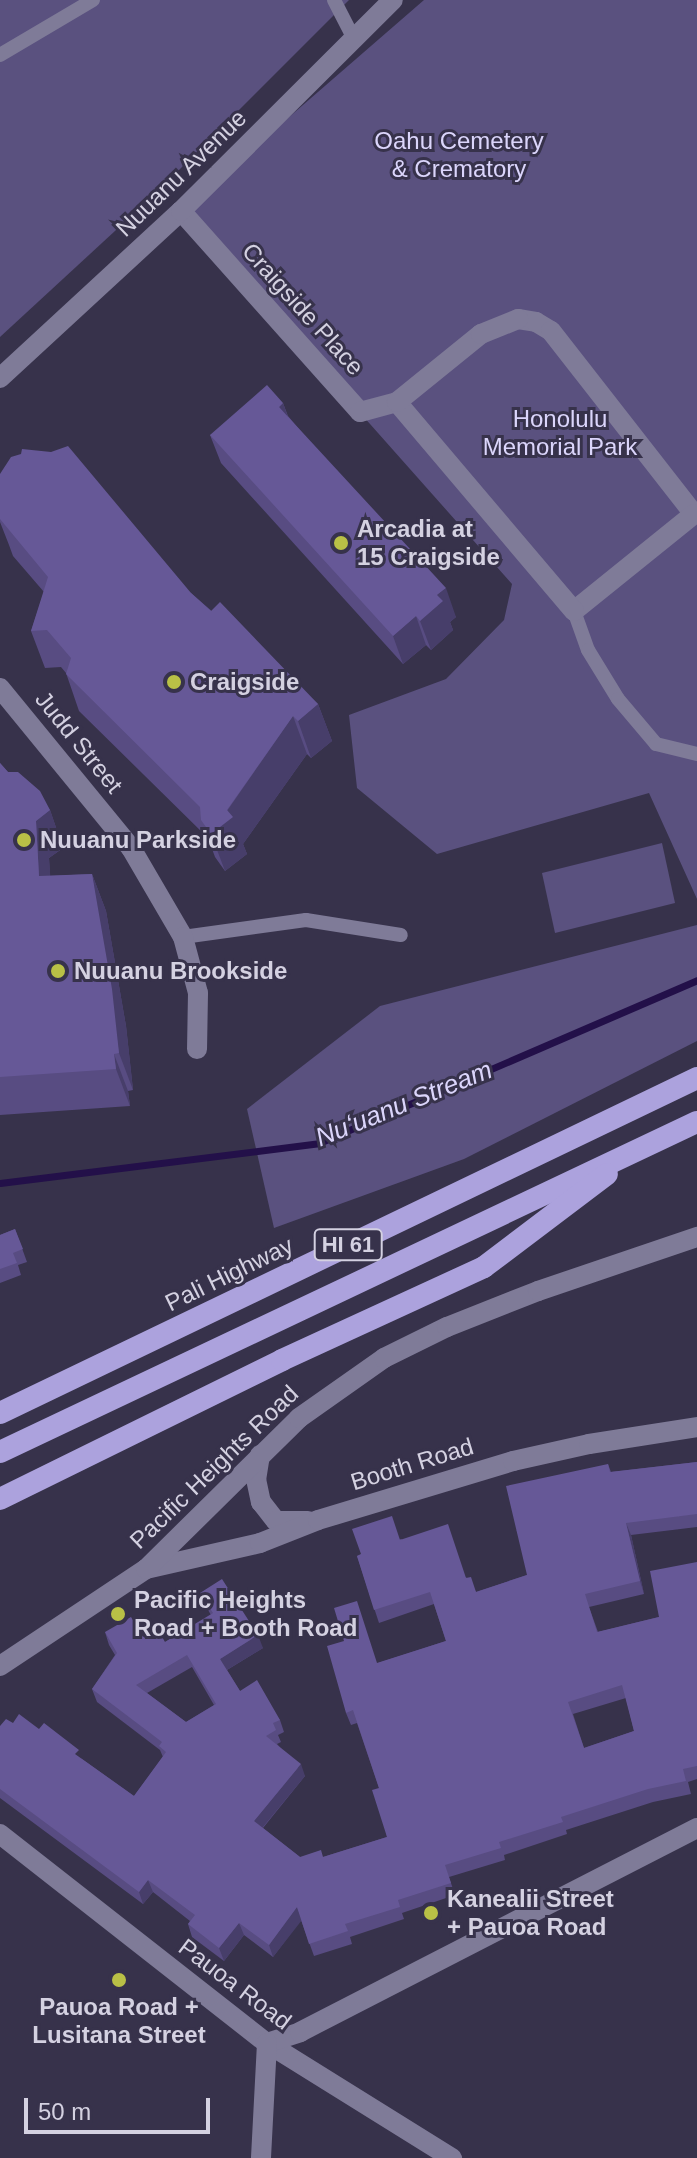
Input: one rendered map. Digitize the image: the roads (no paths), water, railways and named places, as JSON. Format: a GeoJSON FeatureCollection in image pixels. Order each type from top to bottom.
{"type":"FeatureCollection","features":[{"type":"Feature","properties":{"kind":"highway","name":"Pali Highway"},"geometry":{"type":"LineString","coordinates":[[0,1413],[697,1078]]}},
{"type":"Feature","properties":{"kind":"highway","name":"HI 61"},"geometry":{"type":"LineString","coordinates":[[0,1452],[697,1122]]}},
{"type":"Feature","properties":{"kind":"highway"},"geometry":{"type":"LineString","coordinates":[[0,1499],[268,1367],[484,1267],[646,1146]]}},
{"type":"Feature","properties":{"kind":"street","name":"Nuuanu Avenue"},"geometry":{"type":"LineString","coordinates":[[0,378],[181,211],[393,0]]}},
{"type":"Feature","properties":{"kind":"street","name":"Craigside Place"},"geometry":{"type":"LineString","coordinates":[[181,211],[360,412],[397,402],[481,334],[498,325],[518,319],[536,322],[551,331],[694,514],[574,611]]}},
{"type":"Feature","properties":{"kind":"street"},"geometry":{"type":"LineString","coordinates":[[397,402],[574,611]]}},
{"type":"Feature","properties":{"kind":"street","name":"Judd Street"},"geometry":{"type":"LineString","coordinates":[[0,688],[131,848],[183,937],[198,993],[197,1049]]}},
{"type":"Feature","properties":{"kind":"street","name":"Pacific Heights Road"},"geometry":{"type":"LineString","coordinates":[[0,1666],[146,1569],[299,1418],[384,1358],[447,1327],[525,1296],[697,1237]]}},
{"type":"Feature","properties":{"kind":"street","name":"Booth Road"},"geometry":{"type":"LineString","coordinates":[[146,1569],[260,1543],[318,1520],[513,1461],[589,1444],[697,1427]]}},
{"type":"Feature","properties":{"kind":"street"},"geometry":{"type":"LineString","coordinates":[[260,1455],[257,1491],[276,1521],[318,1520]]}},
{"type":"Feature","properties":{"kind":"street"},"geometry":{"type":"LineString","coordinates":[[261,2158],[267,2043],[300,2032],[697,1828]]}},
{"type":"Feature","properties":{"kind":"street","name":"Pauoa Road"},"geometry":{"type":"LineString","coordinates":[[0,1834],[267,2043],[452,2158]]}},
{"type":"Feature","properties":{"kind":"lane"},"geometry":{"type":"LineString","coordinates":[[0,55],[93,0]]}},
{"type":"Feature","properties":{"kind":"lane"},"geometry":{"type":"LineString","coordinates":[[334,0],[354,39]]}},
{"type":"Feature","properties":{"kind":"lane"},"geometry":{"type":"LineString","coordinates":[[574,611],[588,650],[618,699],[656,744],[697,754]]}},
{"type":"Feature","properties":{"kind":"lane"},"geometry":{"type":"LineString","coordinates":[[183,937],[306,920],[401,935]]}},
{"type":"Feature","properties":{"kind":"waterway","name":"Nuʻuanu Stream"},"geometry":{"type":"LineString","coordinates":[[0,1183],[319,1143],[697,980]]}},
{"type":"Feature","properties":{"kind":"place","name":"Arcadia at 15 Craigside"},"geometry":{"type":"Point","coordinates":[341,543]}},
{"type":"Feature","properties":{"kind":"place","name":"Craigside"},"geometry":{"type":"Point","coordinates":[174,682]}},
{"type":"Feature","properties":{"kind":"place","name":"Nuuanu Parkside"},"geometry":{"type":"Point","coordinates":[24,840]}},
{"type":"Feature","properties":{"kind":"place","name":"Nuuanu Brookside"},"geometry":{"type":"Point","coordinates":[58,971]}},
{"type":"Feature","properties":{"kind":"place","name":"Pacific Heights Road + Booth Road"},"geometry":{"type":"Point","coordinates":[118,1614]}},
{"type":"Feature","properties":{"kind":"place","name":"Kanealii Street + Pauoa Road"},"geometry":{"type":"Point","coordinates":[431,1913]}},
{"type":"Feature","properties":{"kind":"place","name":"Pauoa Road + Lusitana Street"},"geometry":{"type":"Point","coordinates":[119,1980]}},
{"type":"Feature","properties":{"kind":"park label","name":"Oahu Cemetery & Crematory"},"geometry":{"type":"Point","coordinates":[459,155]}},
{"type":"Feature","properties":{"kind":"park label","name":"Honolulu Memorial Park"},"geometry":{"type":"Point","coordinates":[560,433]}}]}
